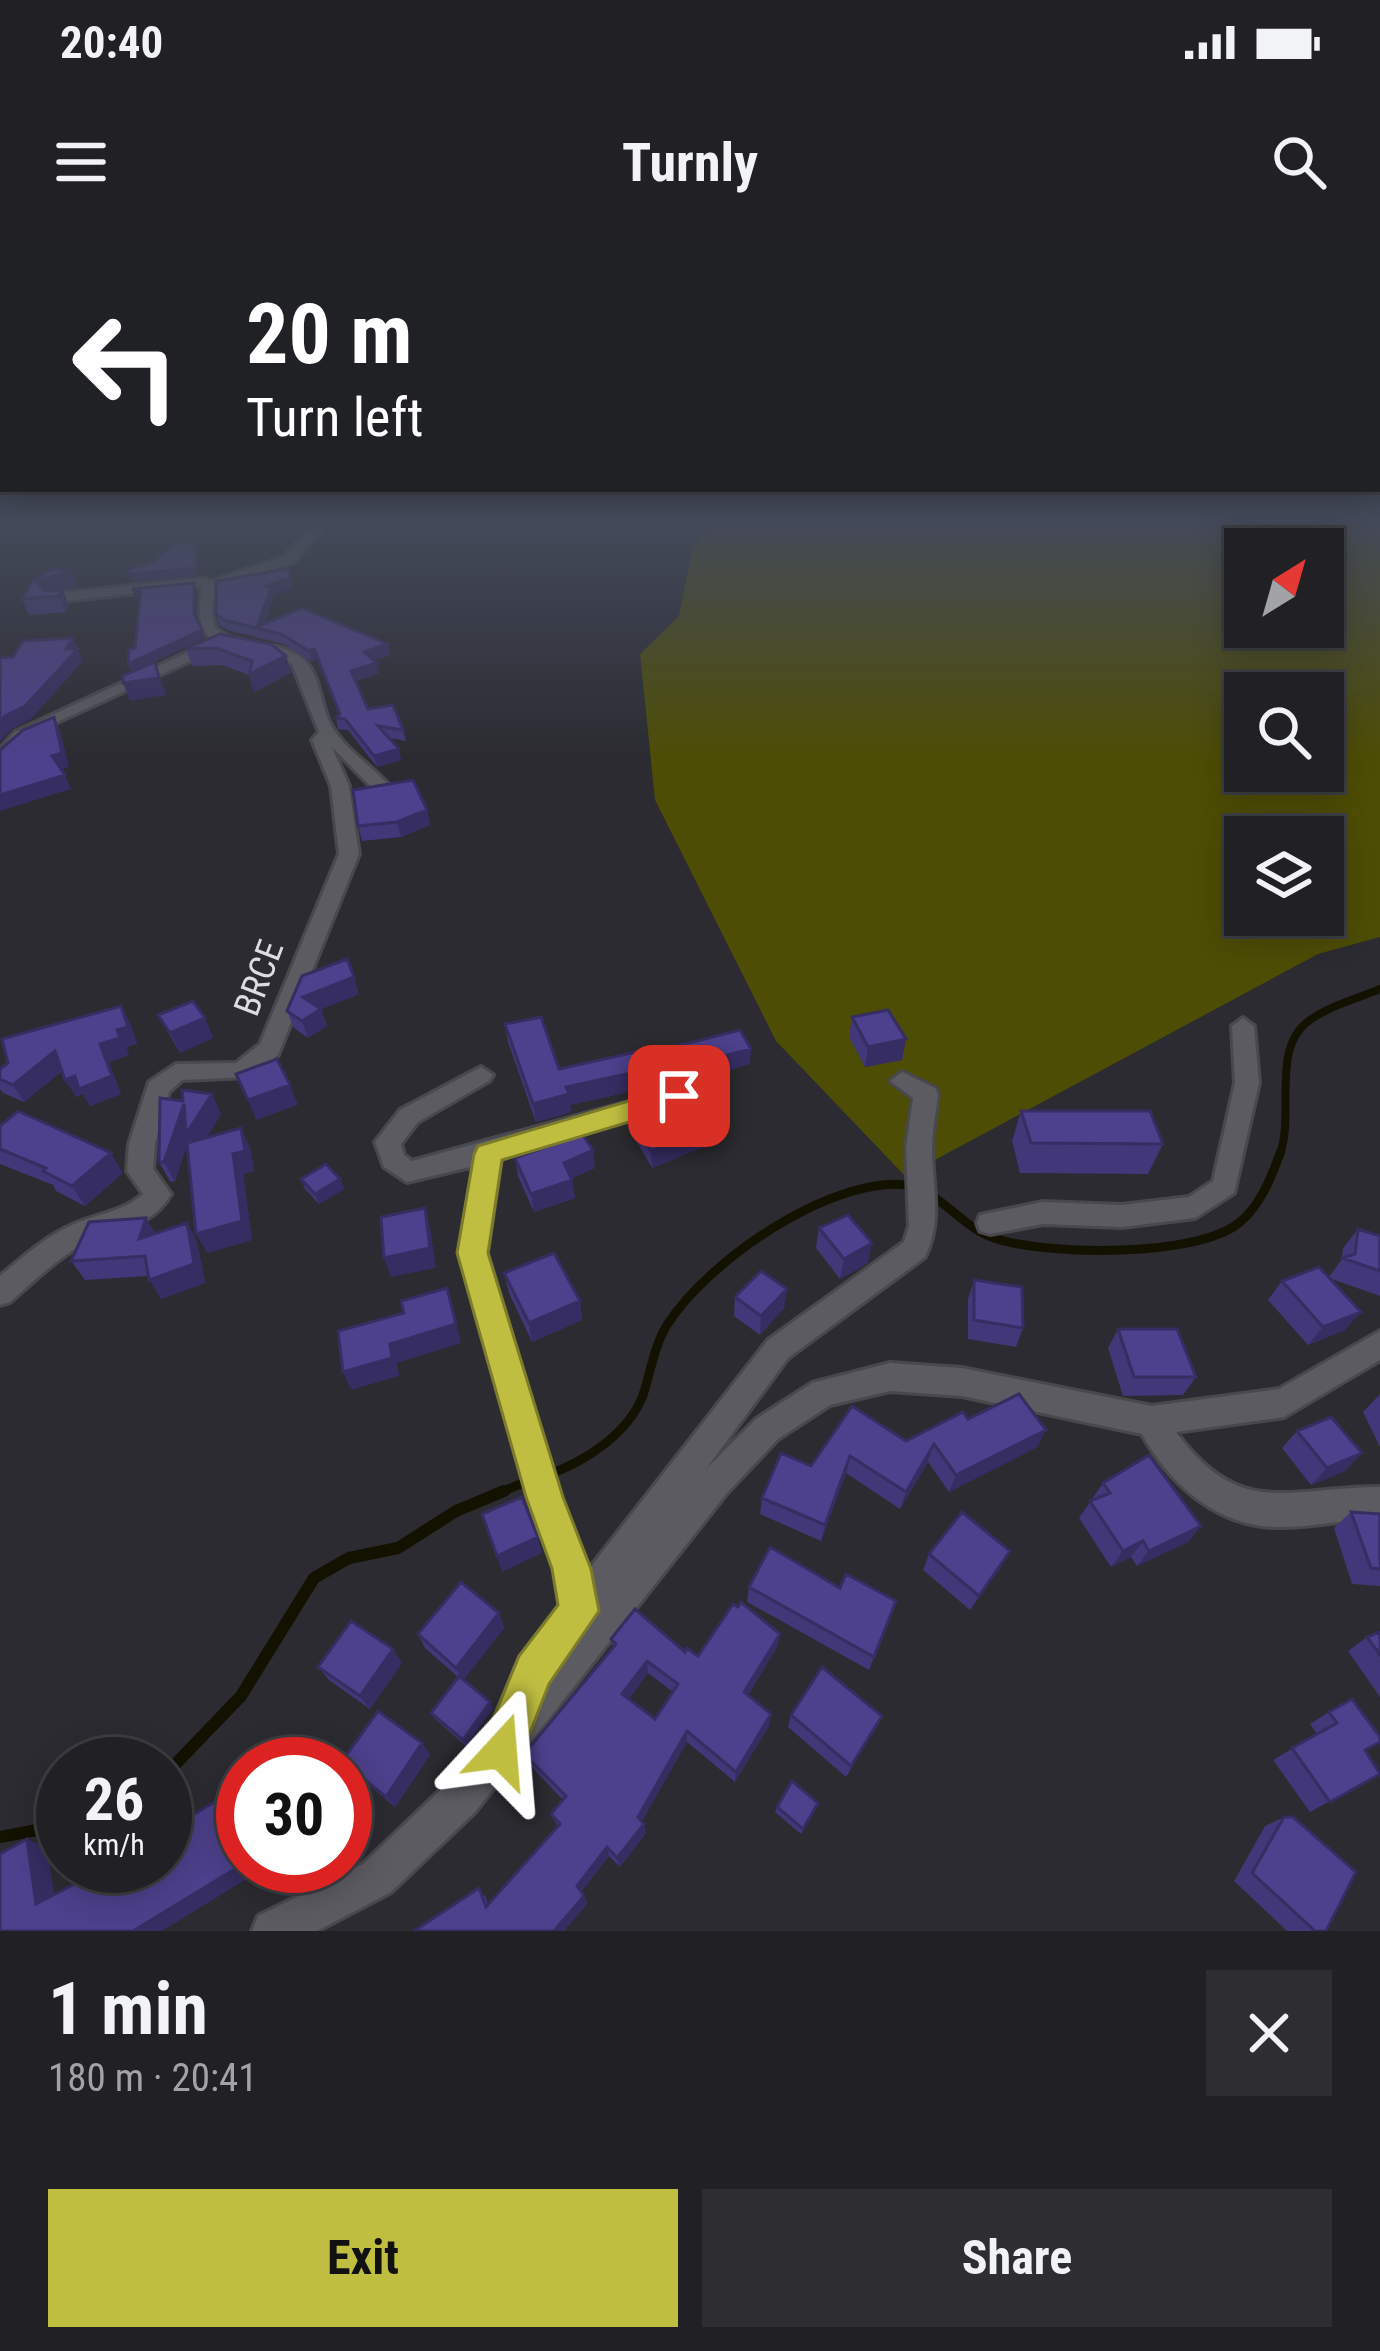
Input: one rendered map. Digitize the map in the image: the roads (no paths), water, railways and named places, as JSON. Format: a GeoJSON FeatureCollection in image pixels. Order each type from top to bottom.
{"type":"FeatureCollection","features":[{"type":"Feature","properties":{"kind":"street"},"geometry":{"type":"LineString","coordinates":[[0,759],[21,736],[47,721],[221,642],[212,633],[205,601]]}},
{"type":"Feature","properties":{"kind":"street","name":"BRCE"},"geometry":{"type":"LineString","coordinates":[[221,642],[293,658],[303,666],[328,733],[385,791]]}},
{"type":"Feature","properties":{"kind":"street","name":"BRCE"},"geometry":{"type":"LineString","coordinates":[[0,1293],[62,1241],[139,1214],[153,1202],[158,1194],[140,1171],[142,1144],[158,1088],[176,1072],[241,1071],[270,1048],[349,854],[340,786],[320,750],[320,740],[328,733]]}},
{"type":"Feature","properties":{"kind":"street"},"geometry":{"type":"LineString","coordinates":[[990,1222],[1043,1213],[1122,1216],[1195,1208],[1226,1186],[1247,1083],[1243,1026]]}},
{"type":"Feature","properties":{"kind":"street"},"geometry":{"type":"LineString","coordinates":[[481,1075],[410,1116],[388,1142],[393,1160],[407,1172],[489,1154],[679,1096]]}},
{"type":"Feature","properties":{"kind":"street"},"geometry":{"type":"LineString","coordinates":[[501,1751],[533,1670],[778,1349],[915,1249],[922,1226],[926,1094],[902,1081]]}},
{"type":"Feature","properties":{"kind":"street"},"geometry":{"type":"LineString","coordinates":[[489,1154],[473,1253],[544,1497],[572,1569],[579,1611]]}},
{"type":"Feature","properties":{"kind":"street"},"geometry":{"type":"LineString","coordinates":[[273,1931],[376,1878],[461,1798],[716,1482],[766,1429],[823,1393],[890,1377],[962,1382],[1152,1421],[1284,1403],[1380,1344]]}},
{"type":"Feature","properties":{"kind":"street"},"geometry":{"type":"LineString","coordinates":[[1152,1421],[1165,1446],[1200,1482],[1246,1508],[1380,1503]]}},
{"type":"Feature","properties":{"kind":"waterway"},"geometry":{"type":"LineString","coordinates":[[1280,1153],[1287,1064],[1298,1032],[1327,1010],[1380,989]]}},
{"type":"Feature","properties":{"kind":"waterway"},"geometry":{"type":"LineString","coordinates":[[928,1193],[969,1225],[997,1239],[1085,1250],[1158,1247],[1220,1234],[1240,1222],[1260,1198],[1280,1153]]}},
{"type":"Feature","properties":{"kind":"waterway"},"geometry":{"type":"LineString","coordinates":[[547,1475],[590,1454],[627,1422],[643,1395],[667,1325],[686,1300],[743,1248],[813,1206],[849,1192],[883,1185],[914,1186]]}},
{"type":"Feature","properties":{"kind":"waterway"},"geometry":{"type":"LineString","coordinates":[[496,1494],[533,1479]]}},
{"type":"Feature","properties":{"kind":"waterway"},"geometry":{"type":"LineString","coordinates":[[192,1747],[241,1696],[314,1578],[349,1558],[398,1548],[456,1511],[504,1491]]}},
{"type":"Feature","properties":{"kind":"waterway"},"geometry":{"type":"LineString","coordinates":[[0,1837],[36,1830]]}}]}
